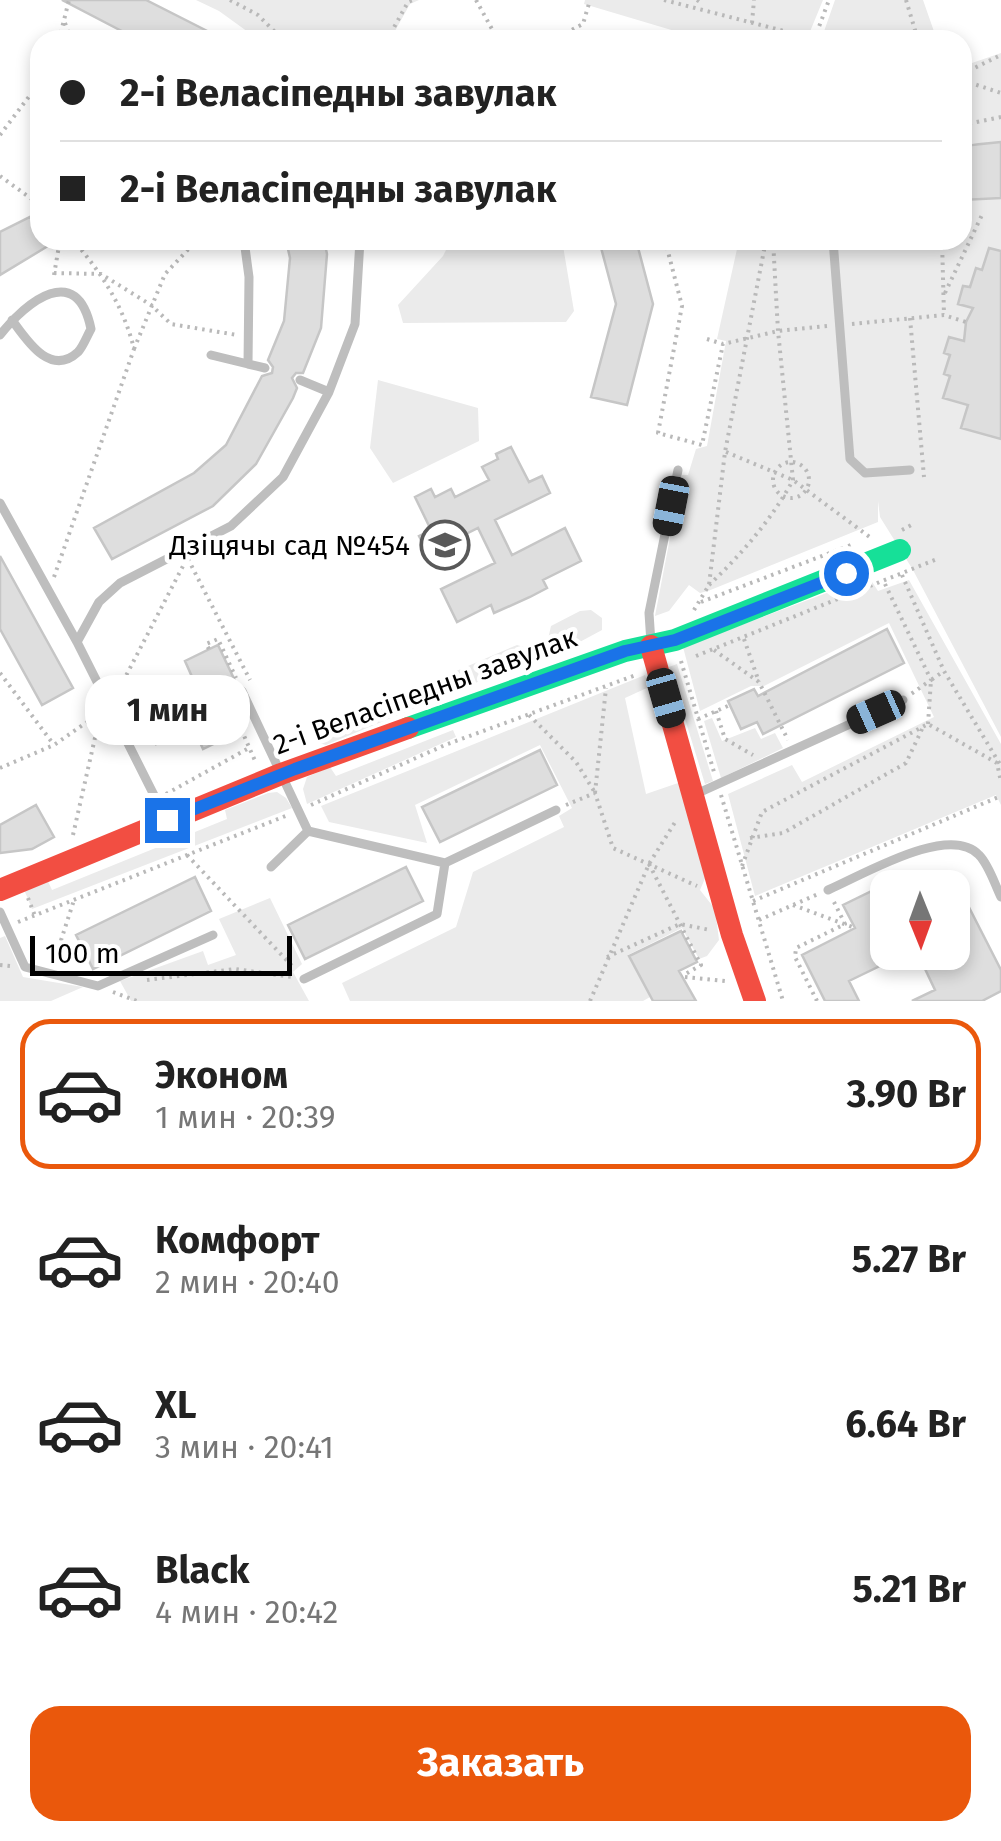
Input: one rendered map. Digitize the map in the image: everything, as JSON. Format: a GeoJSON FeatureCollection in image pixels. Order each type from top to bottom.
{"type":"FeatureCollection","features":[{"type":"Feature","properties":{"kind":"street","name":"2-і Веласіпедны завулак"},"geometry":{"type":"LineString","coordinates":[[0,890],[162,810],[281,774],[625,651],[675,640],[900,550]]}},
{"type":"Feature","properties":{"kind":"street"},"geometry":{"type":"LineString","coordinates":[[651,646],[732,936],[755,1001]]}},
{"type":"Feature","properties":{"kind":"lane"},"geometry":{"type":"LineString","coordinates":[[245,250],[249,277],[248,364]]}},
{"type":"Feature","properties":{"kind":"lane"},"geometry":{"type":"LineString","coordinates":[[78,642],[98,602],[120,583],[232,526],[283,477],[329,392],[355,324],[359,250]]}},
{"type":"Feature","properties":{"kind":"lane"},"geometry":{"type":"LineString","coordinates":[[834,250],[850,459],[865,473],[910,470]]}},
{"type":"Feature","properties":{"kind":"lane"},"geometry":{"type":"LineString","coordinates":[[0,336],[12,320],[50,291],[70,294],[86,308],[91,330],[77,352],[61,359],[41,356],[29,346],[12,320]]}},
{"type":"Feature","properties":{"kind":"lane"},"geometry":{"type":"LineString","coordinates":[[211,355],[265,368]]}},
{"type":"Feature","properties":{"kind":"lane"},"geometry":{"type":"LineString","coordinates":[[300,380],[329,392]]}},
{"type":"Feature","properties":{"kind":"lane"},"geometry":{"type":"LineString","coordinates":[[651,646],[649,613],[678,470]]}},
{"type":"Feature","properties":{"kind":"lane"},"geometry":{"type":"LineString","coordinates":[[0,503],[78,642],[162,810]]}},
{"type":"Feature","properties":{"kind":"lane"},"geometry":{"type":"LineString","coordinates":[[242,691],[308,831]]}},
{"type":"Feature","properties":{"kind":"lane"},"geometry":{"type":"LineString","coordinates":[[694,795],[903,700]]}},
{"type":"Feature","properties":{"kind":"lane"},"geometry":{"type":"LineString","coordinates":[[308,831],[444,863],[559,808]]}},
{"type":"Feature","properties":{"kind":"lane"},"geometry":{"type":"LineString","coordinates":[[271,867],[308,831]]}},
{"type":"Feature","properties":{"kind":"lane"},"geometry":{"type":"LineString","coordinates":[[828,890],[934,845],[958,843],[980,856],[1001,897]]}},
{"type":"Feature","properties":{"kind":"lane"},"geometry":{"type":"LineString","coordinates":[[304,979],[437,914],[444,863]]}},
{"type":"Feature","properties":{"kind":"lane"},"geometry":{"type":"LineString","coordinates":[[0,912],[25,968],[98,986],[212,935]]}},
{"type":"Feature","properties":{"kind":"lane"},"geometry":{"type":"LineString","coordinates":[[93,1001],[98,986]]}},
{"type":"Feature","properties":{"kind":"path"},"geometry":{"type":"LineString","coordinates":[[62,30],[69,0]]}},
{"type":"Feature","properties":{"kind":"path"},"geometry":{"type":"LineString","coordinates":[[230,0],[258,16],[272,30]]}},
{"type":"Feature","properties":{"kind":"path"},"geometry":{"type":"LineString","coordinates":[[393,30],[408,2],[413,0]]}},
{"type":"Feature","properties":{"kind":"path"},"geometry":{"type":"LineString","coordinates":[[476,0],[493,30]]}},
{"type":"Feature","properties":{"kind":"path"},"geometry":{"type":"LineString","coordinates":[[571,30],[583,24],[590,0]]}},
{"type":"Feature","properties":{"kind":"path"},"geometry":{"type":"LineString","coordinates":[[664,0],[776,30]]}},
{"type":"Feature","properties":{"kind":"path"},"geometry":{"type":"LineString","coordinates":[[752,24],[754,0]]}},
{"type":"Feature","properties":{"kind":"path"},"geometry":{"type":"LineString","coordinates":[[820,30],[830,0]]}},
{"type":"Feature","properties":{"kind":"path"},"geometry":{"type":"LineString","coordinates":[[906,0],[915,30]]}},
{"type":"Feature","properties":{"kind":"path"},"geometry":{"type":"LineString","coordinates":[[699,10],[700,1]]}},
{"type":"Feature","properties":{"kind":"path"},"geometry":{"type":"LineString","coordinates":[[65,23],[67,30]]}},
{"type":"Feature","properties":{"kind":"path"},"geometry":{"type":"LineString","coordinates":[[481,26],[489,23]]}},
{"type":"Feature","properties":{"kind":"path"},"geometry":{"type":"LineString","coordinates":[[972,71],[1001,55]]}},
{"type":"Feature","properties":{"kind":"path"},"geometry":{"type":"LineString","coordinates":[[972,81],[1001,93]]}},
{"type":"Feature","properties":{"kind":"path"},"geometry":{"type":"LineString","coordinates":[[0,135],[30,95]]}},
{"type":"Feature","properties":{"kind":"path"},"geometry":{"type":"LineString","coordinates":[[972,123],[1001,117]]}},
{"type":"Feature","properties":{"kind":"path"},"geometry":{"type":"LineString","coordinates":[[0,176],[30,198]]}},
{"type":"Feature","properties":{"kind":"path"},"geometry":{"type":"LineString","coordinates":[[972,235],[982,215]]}},
{"type":"Feature","properties":{"kind":"path"},"geometry":{"type":"LineString","coordinates":[[50,291],[58,250]]}},
{"type":"Feature","properties":{"kind":"path"},"geometry":{"type":"LineString","coordinates":[[81,250],[101,274],[128,324],[134,349]]}},
{"type":"Feature","properties":{"kind":"path"},"geometry":{"type":"LineString","coordinates":[[49,591],[134,349],[165,274],[188,250]]}},
{"type":"Feature","properties":{"kind":"path"},"geometry":{"type":"LineString","coordinates":[[667,250],[682,306],[658,433],[702,444],[724,344]]}},
{"type":"Feature","properties":{"kind":"path"},"geometry":{"type":"LineString","coordinates":[[686,620],[709,585],[725,452],[768,250]]}},
{"type":"Feature","properties":{"kind":"path"},"geometry":{"type":"LineString","coordinates":[[709,585],[733,562],[793,480],[771,250]]}},
{"type":"Feature","properties":{"kind":"path"},"geometry":{"type":"LineString","coordinates":[[942,250],[944,315]]}},
{"type":"Feature","properties":{"kind":"path"},"geometry":{"type":"LineString","coordinates":[[944,292],[965,250]]}},
{"type":"Feature","properties":{"kind":"path"},"geometry":{"type":"LineString","coordinates":[[54,273],[101,274],[152,305],[171,324],[250,338]]}},
{"type":"Feature","properties":{"kind":"path"},"geometry":{"type":"LineString","coordinates":[[869,322],[944,315],[966,322]]}},
{"type":"Feature","properties":{"kind":"path"},"geometry":{"type":"LineString","coordinates":[[910,318],[923,460]]}},
{"type":"Feature","properties":{"kind":"path"},"geometry":{"type":"LineString","coordinates":[[707,339],[724,344],[808,328]]}},
{"type":"Feature","properties":{"kind":"path"},"geometry":{"type":"LineString","coordinates":[[725,452],[793,480],[870,538]]}},
{"type":"Feature","properties":{"kind":"path"},"geometry":{"type":"LineString","coordinates":[[791,461],[808,470],[807,489],[801,496],[784,497],[776,490],[774,471],[791,461]]}},
{"type":"Feature","properties":{"kind":"path"},"geometry":{"type":"LineString","coordinates":[[701,602],[853,544]]}},
{"type":"Feature","properties":{"kind":"path"},"geometry":{"type":"LineString","coordinates":[[188,558],[255,689]]}},
{"type":"Feature","properties":{"kind":"path"},"geometry":{"type":"LineString","coordinates":[[758,682],[712,651],[937,558]]}},
{"type":"Feature","properties":{"kind":"path"},"geometry":{"type":"LineString","coordinates":[[902,575],[944,671],[999,764],[1001,782]]}},
{"type":"Feature","properties":{"kind":"path"},"geometry":{"type":"LineString","coordinates":[[750,838],[783,832],[906,762],[926,725],[931,680],[885,582]]}},
{"type":"Feature","properties":{"kind":"path"},"geometry":{"type":"LineString","coordinates":[[744,638],[758,682],[792,750]]}},
{"type":"Feature","properties":{"kind":"path"},"geometry":{"type":"LineString","coordinates":[[680,657],[783,1001]]}},
{"type":"Feature","properties":{"kind":"path"},"geometry":{"type":"LineString","coordinates":[[903,700],[944,671]]}},
{"type":"Feature","properties":{"kind":"path"},"geometry":{"type":"LineString","coordinates":[[6,927],[298,811],[445,745],[644,672]]}},
{"type":"Feature","properties":{"kind":"path"},"geometry":{"type":"LineString","coordinates":[[0,674],[54,745]]}},
{"type":"Feature","properties":{"kind":"path"},"geometry":{"type":"LineString","coordinates":[[595,793],[606,687]]}},
{"type":"Feature","properties":{"kind":"path"},"geometry":{"type":"LineString","coordinates":[[239,708],[230,696],[226,697],[257,764]]}},
{"type":"Feature","properties":{"kind":"path"},"geometry":{"type":"LineString","coordinates":[[698,719],[730,705]]}},
{"type":"Feature","properties":{"kind":"path"},"geometry":{"type":"LineString","coordinates":[[71,845],[97,729],[107,723],[110,707]]}},
{"type":"Feature","properties":{"kind":"path"},"geometry":{"type":"LineString","coordinates":[[716,711],[725,738],[766,762]]}},
{"type":"Feature","properties":{"kind":"path"},"geometry":{"type":"LineString","coordinates":[[529,715],[576,762],[595,793],[613,848],[711,892]]}},
{"type":"Feature","properties":{"kind":"path"},"geometry":{"type":"LineString","coordinates":[[926,725],[999,764]]}},
{"type":"Feature","properties":{"kind":"path"},"geometry":{"type":"LineString","coordinates":[[742,866],[762,812],[926,725]]}},
{"type":"Feature","properties":{"kind":"path"},"geometry":{"type":"LineString","coordinates":[[162,810],[249,748]]}},
{"type":"Feature","properties":{"kind":"path"},"geometry":{"type":"LineString","coordinates":[[559,808],[595,793]]}},
{"type":"Feature","properties":{"kind":"path"},"geometry":{"type":"LineString","coordinates":[[590,1001],[649,864],[694,795]]}},
{"type":"Feature","properties":{"kind":"path"},"geometry":{"type":"LineString","coordinates":[[753,901],[1001,796]]}},
{"type":"Feature","properties":{"kind":"path"},"geometry":{"type":"LineString","coordinates":[[187,855],[304,979]]}},
{"type":"Feature","properties":{"kind":"path"},"geometry":{"type":"LineString","coordinates":[[649,864],[700,965],[682,976],[727,982]]}},
{"type":"Feature","properties":{"kind":"path"},"geometry":{"type":"LineString","coordinates":[[758,920],[828,890],[845,924]]}},
{"type":"Feature","properties":{"kind":"path"},"geometry":{"type":"LineString","coordinates":[[50,974],[74,900]]}},
{"type":"Feature","properties":{"kind":"path"},"geometry":{"type":"LineString","coordinates":[[793,905],[855,928]]}},
{"type":"Feature","properties":{"kind":"path"},"geometry":{"type":"LineString","coordinates":[[607,957],[680,924],[724,933]]}},
{"type":"Feature","properties":{"kind":"path"},"geometry":{"type":"LineString","coordinates":[[817,1001],[796,958],[796,948],[845,924]]}},
{"type":"Feature","properties":{"kind":"path"},"geometry":{"type":"LineString","coordinates":[[137,982],[235,969],[304,979]]}},
{"type":"Feature","properties":{"kind":"shaded area"},"geometry":{"type":"Polygon","coordinates":[[[196,0],[419,0],[410,4],[396,30],[245,30],[196,0]]]}},
{"type":"Feature","properties":{"kind":"shaded area"},"geometry":{"type":"Polygon","coordinates":[[[585,0],[823,0],[811,30],[671,30],[584,4],[585,0]]]}},
{"type":"Feature","properties":{"kind":"shaded area"},"geometry":{"type":"Polygon","coordinates":[[[835,0],[923,0],[934,30],[824,30],[835,0]]]}},
{"type":"Feature","properties":{"kind":"shaded area"},"geometry":{"type":"Polygon","coordinates":[[[1001,53],[1001,737],[913,570],[880,517],[878,501],[878,522],[708,591],[700,593],[689,585],[669,611],[655,616],[682,475],[688,475],[696,449],[707,446],[726,341],[717,339],[737,250],[972,250],[972,145],[983,143],[972,143],[972,63],[1001,53]]]}},
{"type":"Feature","properties":{"kind":"shaded area"},"geometry":{"type":"Polygon","coordinates":[[[446,250],[564,250],[574,311],[566,322],[403,323],[398,305],[446,250]]]}},
{"type":"Feature","properties":{"kind":"shaded area"},"geometry":{"type":"Polygon","coordinates":[[[378,380],[478,408],[479,441],[393,483],[370,448],[378,380]]]}},
{"type":"Feature","properties":{"kind":"shaded area"},"geometry":{"type":"Polygon","coordinates":[[[869,577],[878,591],[909,580],[1001,744],[1001,805],[996,795],[755,896],[728,794],[792,765],[802,782],[934,717],[889,623],[764,686],[751,686],[700,711],[683,647],[869,577]]]}},
{"type":"Feature","properties":{"kind":"shaded area"},"geometry":{"type":"Polygon","coordinates":[[[591,610],[602,618],[602,630],[576,644],[557,647],[548,639],[551,626],[580,611],[591,610]]]}},
{"type":"Feature","properties":{"kind":"shaded area"},"geometry":{"type":"Polygon","coordinates":[[[517,645],[527,648],[528,657],[523,663],[326,745],[319,743],[317,735],[328,726],[517,645]]]}},
{"type":"Feature","properties":{"kind":"shaded area"},"geometry":{"type":"Polygon","coordinates":[[[677,664],[713,781],[705,784],[669,667],[677,664]]]}},
{"type":"Feature","properties":{"kind":"shaded area"},"geometry":{"type":"Polygon","coordinates":[[[645,675],[649,687],[625,698],[646,794],[681,782],[706,876],[700,890],[715,909],[719,940],[707,956],[699,959],[682,928],[628,955],[650,997],[643,1001],[350,1001],[342,983],[456,927],[473,872],[564,827],[559,816],[572,808],[540,745],[415,805],[427,843],[329,822],[321,806],[645,675]]]}},
{"type":"Feature","properties":{"kind":"shaded area"},"geometry":{"type":"Polygon","coordinates":[[[712,718],[722,741],[755,728],[761,739],[775,733],[783,748],[721,778],[704,721],[712,718]]]}},
{"type":"Feature","properties":{"kind":"shaded area"},"geometry":{"type":"Polygon","coordinates":[[[453,730],[456,737],[307,804],[303,789],[307,777],[330,767],[336,776],[453,730]]]}},
{"type":"Feature","properties":{"kind":"shaded area"},"geometry":{"type":"Polygon","coordinates":[[[277,792],[292,808],[32,909],[23,887],[46,877],[52,890],[227,819],[225,810],[277,792]]]}},
{"type":"Feature","properties":{"kind":"shaded area"},"geometry":{"type":"Polygon","coordinates":[[[270,898],[302,964],[293,972],[309,1001],[131,1001],[120,981],[203,951],[208,965],[236,955],[219,919],[270,898]]]}},
{"type":"Feature","properties":{"kind":"shaded area"},"geometry":{"type":"Polygon","coordinates":[[[5,936],[23,977],[83,987],[51,1001],[0,1001],[0,938],[5,936]]]}},
{"type":"Feature","properties":{"kind":"building"},"geometry":{"type":"Polygon","coordinates":[[[62,0],[146,0],[205,30],[120,30],[62,0]]]}},
{"type":"Feature","properties":{"kind":"building"},"geometry":{"type":"Polygon","coordinates":[[[1001,142],[1001,198],[972,199],[972,145],[1001,142]]]}},
{"type":"Feature","properties":{"kind":"building"},"geometry":{"type":"Polygon","coordinates":[[[30,217],[30,250],[41,250],[0,275],[0,232],[30,217]]]}},
{"type":"Feature","properties":{"kind":"building"},"geometry":{"type":"Polygon","coordinates":[[[989,248],[1001,251],[1001,439],[961,428],[968,405],[943,398],[950,376],[944,374],[950,355],[944,353],[949,337],[964,341],[966,322],[973,308],[958,304],[963,286],[970,287],[976,268],[982,270],[989,248]]]}},
{"type":"Feature","properties":{"kind":"building"},"geometry":{"type":"Polygon","coordinates":[[[288,250],[326,250],[321,328],[303,373],[292,378],[297,388],[293,398],[256,464],[213,506],[112,559],[94,528],[194,473],[226,445],[262,376],[272,373],[268,360],[284,321],[288,250]]]}},
{"type":"Feature","properties":{"kind":"building"},"geometry":{"type":"Polygon","coordinates":[[[602,250],[639,250],[653,304],[627,405],[591,397],[616,304],[602,250]]]}},
{"type":"Feature","properties":{"kind":"building"},"geometry":{"type":"Polygon","coordinates":[[[511,447],[529,482],[542,476],[550,493],[495,520],[512,555],[565,528],[581,561],[543,580],[547,588],[530,597],[494,613],[491,605],[457,622],[441,589],[495,563],[478,528],[428,553],[419,536],[431,530],[415,497],[431,489],[435,497],[451,489],[455,497],[489,480],[482,467],[511,447]]]}},
{"type":"Feature","properties":{"kind":"building"},"geometry":{"type":"Polygon","coordinates":[[[0,556],[73,688],[42,705],[0,629],[0,556]]]}},
{"type":"Feature","properties":{"kind":"building"},"geometry":{"type":"Polygon","coordinates":[[[887,629],[904,663],[763,734],[757,722],[741,729],[728,701],[754,689],[758,696],[887,629]]]}},
{"type":"Feature","properties":{"kind":"building"},"geometry":{"type":"Polygon","coordinates":[[[218,645],[236,683],[217,692],[236,733],[203,749],[193,727],[156,744],[141,712],[177,695],[174,688],[193,679],[185,661],[218,645]]]}},
{"type":"Feature","properties":{"kind":"building"},"geometry":{"type":"Polygon","coordinates":[[[540,750],[557,785],[440,842],[422,807],[540,750]]]}},
{"type":"Feature","properties":{"kind":"building"},"geometry":{"type":"Polygon","coordinates":[[[36,805],[54,837],[32,849],[0,853],[0,825],[36,805]]]}},
{"type":"Feature","properties":{"kind":"building"},"geometry":{"type":"Polygon","coordinates":[[[406,867],[423,901],[305,959],[288,925],[406,867]]]}},
{"type":"Feature","properties":{"kind":"building"},"geometry":{"type":"Polygon","coordinates":[[[195,877],[211,911],[93,969],[76,935],[195,877]]]}},
{"type":"Feature","properties":{"kind":"building"},"geometry":{"type":"Polygon","coordinates":[[[870,892],[872,970],[849,981],[859,1001],[825,1001],[802,955],[855,928],[843,905],[870,892]]]}},
{"type":"Feature","properties":{"kind":"building"},"geometry":{"type":"Polygon","coordinates":[[[970,909],[1001,970],[1001,991],[982,1001],[912,1001],[935,990],[926,970],[970,970],[970,909]]]}},
{"type":"Feature","properties":{"kind":"building"},"geometry":{"type":"Polygon","coordinates":[[[681,931],[697,962],[679,971],[696,1001],[653,1001],[629,956],[681,931]]]}},
{"type":"Feature","properties":{"kind":"traffic: fast"},"geometry":{"type":"LineString","coordinates":[[408,728],[625,651],[675,640],[900,550]]}},
{"type":"Feature","properties":{"kind":"traffic: jam"},"geometry":{"type":"LineString","coordinates":[[651,646],[732,935],[755,1001]]}},
{"type":"Feature","properties":{"kind":"traffic: jam"},"geometry":{"type":"LineString","coordinates":[[0,890],[281,774],[408,728]]}},
{"type":"Feature","properties":{"kind":"place","name":"Дзіцячы сад №454"},"geometry":{"type":"Point","coordinates":[445,545]}},
{"type":"Feature","properties":{"kind":"route"},"geometry":{"type":"LineString","coordinates":[[167,820],[295,769],[625,651],[675,640],[846,573]]}}]}
